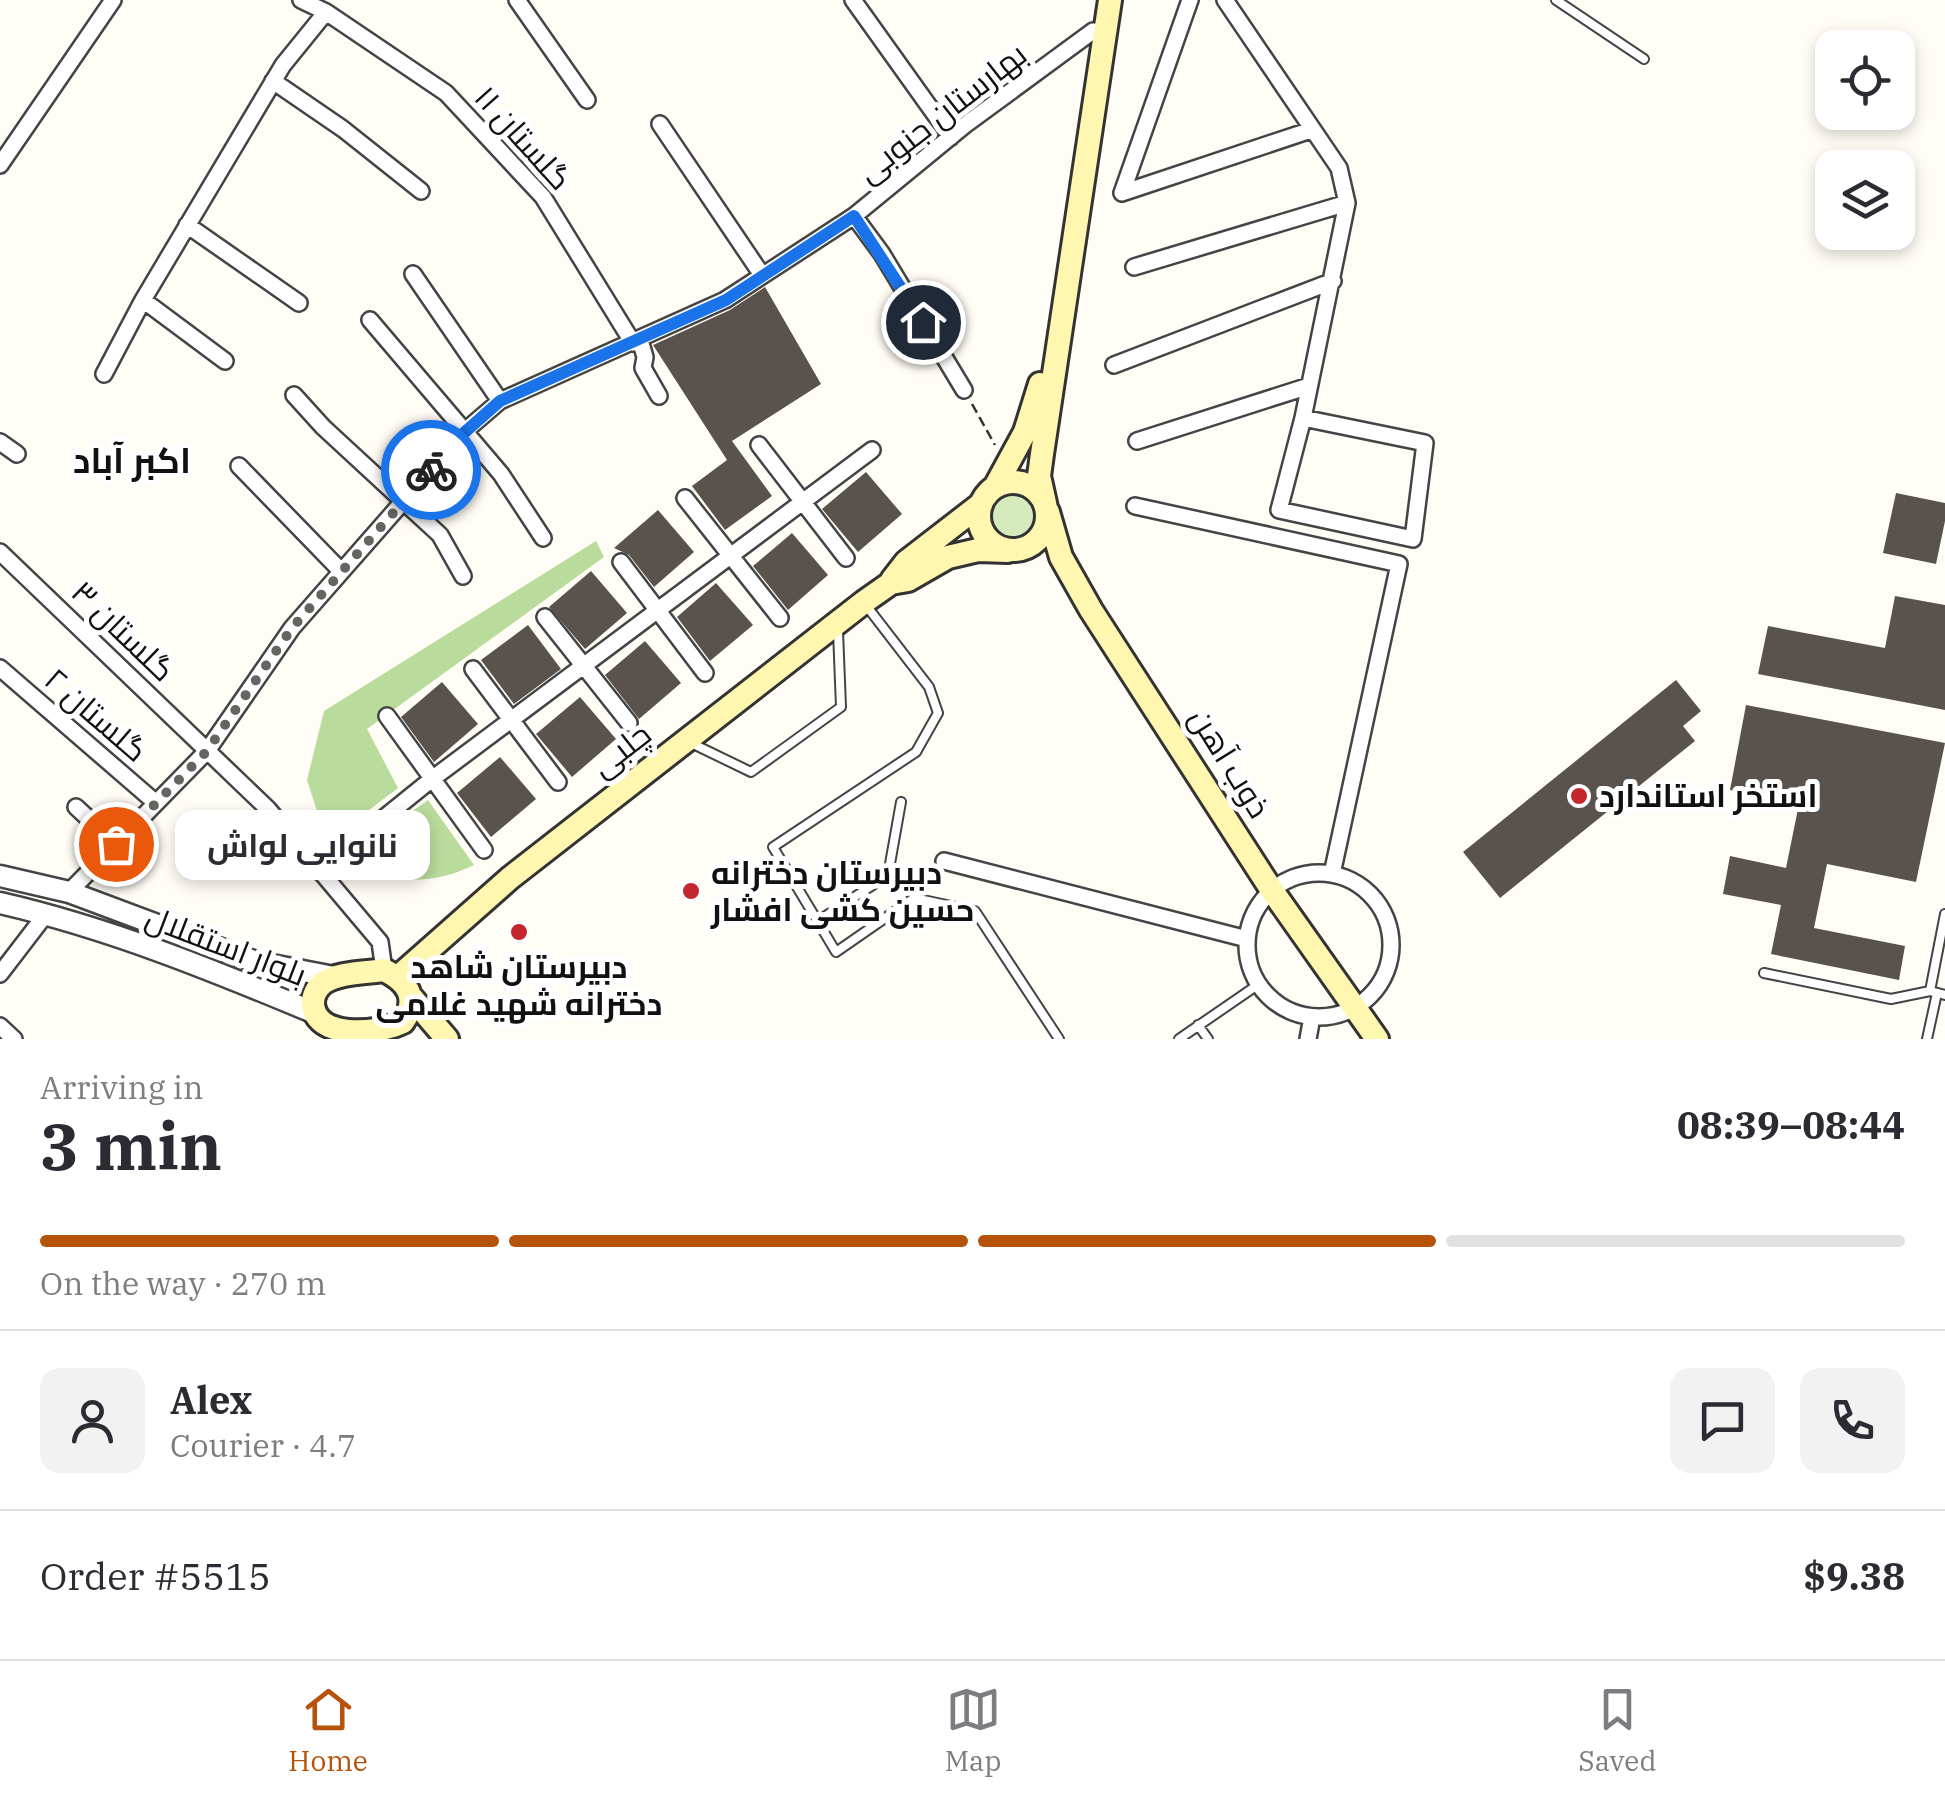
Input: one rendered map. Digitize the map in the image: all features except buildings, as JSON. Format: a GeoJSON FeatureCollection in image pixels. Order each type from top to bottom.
{"type":"FeatureCollection","features":[{"type":"Feature","properties":{"kind":"main road","name":"ذوب آهن"},"geometry":{"type":"LineString","coordinates":[[1098,0],[1099,32],[1039,476],[1046,508],[1061,557],[1091,610],[1271,889],[1376,1039]]}},
{"type":"Feature","properties":{"kind":"main road","name":"ذوب آهن"},"geometry":{"type":"LineString","coordinates":[[995,486],[1034,408],[1043,370],[1099,32],[1110,0]]}},
{"type":"Feature","properties":{"kind":"main road"},"geometry":{"type":"LineString","coordinates":[[1023,484],[1032,488],[1046,508],[1044,534],[1027,548],[948,556],[908,580],[891,583],[906,562],[995,486],[1023,484]]}},
{"type":"Feature","properties":{"kind":"main road"},"geometry":{"type":"LineString","coordinates":[[995,486],[980,524],[998,548],[1008,550]]}},
{"type":"Feature","properties":{"kind":"main road","name":"چلبی"},"geometry":{"type":"LineString","coordinates":[[391,974],[837,621],[891,583]]}},
{"type":"Feature","properties":{"kind":"main road"},"geometry":{"type":"LineString","coordinates":[[412,998],[410,1011],[402,1022],[377,1031],[330,1031],[315,993],[320,985],[334,978],[391,974],[412,998],[447,1039]]}},
{"type":"Feature","properties":{"kind":"street"},"geometry":{"type":"LineString","coordinates":[[0,165],[113,0]]}},
{"type":"Feature","properties":{"kind":"street","name":"گلستان ۱۱"},"geometry":{"type":"LineString","coordinates":[[301,0],[326,12],[446,94],[543,197],[637,342],[645,357],[643,368],[659,396]]}},
{"type":"Feature","properties":{"kind":"street"},"geometry":{"type":"LineString","coordinates":[[517,0],[587,100]]}},
{"type":"Feature","properties":{"kind":"street"},"geometry":{"type":"LineString","coordinates":[[853,0],[951,137]]}},
{"type":"Feature","properties":{"kind":"street"},"geometry":{"type":"LineString","coordinates":[[1190,0],[1122,194],[1311,130]]}},
{"type":"Feature","properties":{"kind":"street"},"geometry":{"type":"LineString","coordinates":[[1224,0],[1339,168],[1347,203],[1310,386],[1302,418],[1279,510],[1413,538],[1425,444],[1302,418]]}},
{"type":"Feature","properties":{"kind":"street"},"geometry":{"type":"LineString","coordinates":[[104,374],[143,300],[273,81],[326,12]]}},
{"type":"Feature","properties":{"kind":"street","name":"بهارستان جنوبی"},"geometry":{"type":"LineString","coordinates":[[69,892],[207,751],[292,628],[465,432],[500,401],[726,300],[854,216],[951,137],[1099,32]]}},
{"type":"Feature","properties":{"kind":"street"},"geometry":{"type":"LineString","coordinates":[[273,81],[343,129],[421,191]]}},
{"type":"Feature","properties":{"kind":"street"},"geometry":{"type":"LineString","coordinates":[[660,124],[762,275]]}},
{"type":"Feature","properties":{"kind":"street"},"geometry":{"type":"LineString","coordinates":[[0,133],[13,147]]}},
{"type":"Feature","properties":{"kind":"street"},"geometry":{"type":"LineString","coordinates":[[1134,267],[1347,203]]}},
{"type":"Feature","properties":{"kind":"street"},"geometry":{"type":"LineString","coordinates":[[854,216],[882,254],[964,390]]}},
{"type":"Feature","properties":{"kind":"street"},"geometry":{"type":"LineString","coordinates":[[187,224],[300,303]]}},
{"type":"Feature","properties":{"kind":"street"},"geometry":{"type":"LineString","coordinates":[[413,274],[500,401]]}},
{"type":"Feature","properties":{"kind":"street"},"geometry":{"type":"LineString","coordinates":[[1114,365],[1332,282]]}},
{"type":"Feature","properties":{"kind":"street"},"geometry":{"type":"LineString","coordinates":[[143,300],[226,361]]}},
{"type":"Feature","properties":{"kind":"street"},"geometry":{"type":"LineString","coordinates":[[370,320],[501,474],[544,538]]}},
{"type":"Feature","properties":{"kind":"street"},"geometry":{"type":"LineString","coordinates":[[1137,441],[1310,386]]}},
{"type":"Feature","properties":{"kind":"street"},"geometry":{"type":"LineString","coordinates":[[294,395],[362,465],[440,536],[463,576]]}},
{"type":"Feature","properties":{"kind":"street"},"geometry":{"type":"LineString","coordinates":[[0,442],[17,454]]}},
{"type":"Feature","properties":{"kind":"street"},"geometry":{"type":"LineString","coordinates":[[759,445],[846,558]]}},
{"type":"Feature","properties":{"kind":"street"},"geometry":{"type":"LineString","coordinates":[[318,871],[432,779],[872,450]]}},
{"type":"Feature","properties":{"kind":"street"},"geometry":{"type":"LineString","coordinates":[[239,466],[341,571]]}},
{"type":"Feature","properties":{"kind":"street"},"geometry":{"type":"LineString","coordinates":[[684,498],[780,618]]}},
{"type":"Feature","properties":{"kind":"street"},"geometry":{"type":"LineString","coordinates":[[1135,506],[1399,564],[1332,874]]}},
{"type":"Feature","properties":{"kind":"street","name":"گلستان ۳"},"geometry":{"type":"LineString","coordinates":[[0,552],[268,809],[380,942],[391,974]]}},
{"type":"Feature","properties":{"kind":"street"},"geometry":{"type":"LineString","coordinates":[[621,562],[705,673]]}},
{"type":"Feature","properties":{"kind":"street"},"geometry":{"type":"LineString","coordinates":[[545,617],[629,722]]}},
{"type":"Feature","properties":{"kind":"street","name":"گلستان ۲"},"geometry":{"type":"LineString","coordinates":[[0,668],[156,803]]}},
{"type":"Feature","properties":{"kind":"street"},"geometry":{"type":"LineString","coordinates":[[473,669],[558,782]]}},
{"type":"Feature","properties":{"kind":"street"},"geometry":{"type":"LineString","coordinates":[[387,716],[484,850]]}},
{"type":"Feature","properties":{"kind":"street"},"geometry":{"type":"LineString","coordinates":[[76,807],[116,844]]}},
{"type":"Feature","properties":{"kind":"street"},"geometry":{"type":"LineString","coordinates":[[944,862],[1247,939]]}},
{"type":"Feature","properties":{"kind":"street"},"geometry":{"type":"LineString","coordinates":[[1332,874],[1362,887],[1378,904],[1388,924],[1392,947],[1387,970],[1376,990],[1357,1008],[1336,1016],[1312,1017],[1288,1010],[1268,997],[1247,953],[1247,939],[1258,907],[1271,889],[1296,878],[1332,874]]}},
{"type":"Feature","properties":{"kind":"street","name":"بلوار استقلال"},"geometry":{"type":"LineString","coordinates":[[0,876],[69,892],[256,962],[334,978]]}},
{"type":"Feature","properties":{"kind":"street","name":"بلوار استقلال"},"geometry":{"type":"LineString","coordinates":[[0,903],[194,962],[330,1031]]}},
{"type":"Feature","properties":{"kind":"street"},"geometry":{"type":"LineString","coordinates":[[0,974],[46,914]]}},
{"type":"Feature","properties":{"kind":"street"},"geometry":{"type":"LineString","coordinates":[[1308,1039],[1312,1017]]}},
{"type":"Feature","properties":{"kind":"street"},"geometry":{"type":"LineString","coordinates":[[0,1026],[14,1039]]}},
{"type":"Feature","properties":{"kind":"lane"},"geometry":{"type":"LineString","coordinates":[[1556,0],[1644,59]]}},
{"type":"Feature","properties":{"kind":"lane"},"geometry":{"type":"LineString","coordinates":[[864,602],[928,687],[938,713],[916,752],[773,848],[836,952],[914,898],[975,911],[1060,1039]]}},
{"type":"Feature","properties":{"kind":"lane"},"geometry":{"type":"LineString","coordinates":[[685,740],[751,772],[840,707],[837,621]]}},
{"type":"Feature","properties":{"kind":"lane"},"geometry":{"type":"LineString","coordinates":[[818,921],[888,875],[901,802]]}},
{"type":"Feature","properties":{"kind":"lane"},"geometry":{"type":"LineString","coordinates":[[1927,1039],[1937,993],[1945,914]]}},
{"type":"Feature","properties":{"kind":"lane"},"geometry":{"type":"LineString","coordinates":[[1764,972],[1891,1000],[1937,993]]}},
{"type":"Feature","properties":{"kind":"lane"},"geometry":{"type":"LineString","coordinates":[[1179,1039],[1259,984]]}},
{"type":"Feature","properties":{"kind":"lane"},"geometry":{"type":"LineString","coordinates":[[1198,1025],[1208,1039]]}},
{"type":"Feature","properties":{"kind":"path"},"geometry":{"type":"LineString","coordinates":[[964,390],[995,486]]}},
{"type":"Feature","properties":{"kind":"green space"},"geometry":{"type":"Polygon","coordinates":[[[1013,487],[1034,496],[1043,517],[1034,538],[1013,547],[992,538],[983,517],[992,496],[1013,487]]]}},
{"type":"Feature","properties":{"kind":"green space"},"geometry":{"type":"Polygon","coordinates":[[[596,541],[604,557],[367,729],[398,788],[327,842],[307,780],[324,711],[596,541]]]}},
{"type":"Feature","properties":{"kind":"green space"},"geometry":{"type":"Polygon","coordinates":[[[428,800],[474,865],[443,876],[410,880],[379,873],[352,854],[428,800]]]}},
{"type":"Feature","properties":{"kind":"way so far"},"geometry":{"type":"LineString","coordinates":[[116,844],[207,751],[292,628],[431,470]]}},
{"type":"Feature","properties":{"kind":"place","name":"استخر استاندارد"},"geometry":{"type":"Point","coordinates":[1579,796]}},
{"type":"Feature","properties":{"kind":"place","name":"نانوایی لواش"},"geometry":{"type":"Point","coordinates":[116,844]}},
{"type":"Feature","properties":{"kind":"place","name":"دبیرستان دخترانه حسین کشی افشار"},"geometry":{"type":"Point","coordinates":[691,891]}},
{"type":"Feature","properties":{"kind":"place","name":"دبیرستان شاهد دخترانه شهید غلامی"},"geometry":{"type":"Point","coordinates":[519,932]}},
{"type":"Feature","properties":{"kind":"district","name":"اکبر آباد"},"geometry":{"type":"Point","coordinates":[132,461]}},
{"type":"Feature","properties":{"kind":"route"},"geometry":{"type":"LineString","coordinates":[[431,470],[500,401],[726,300],[854,216],[923,322]]}}]}
